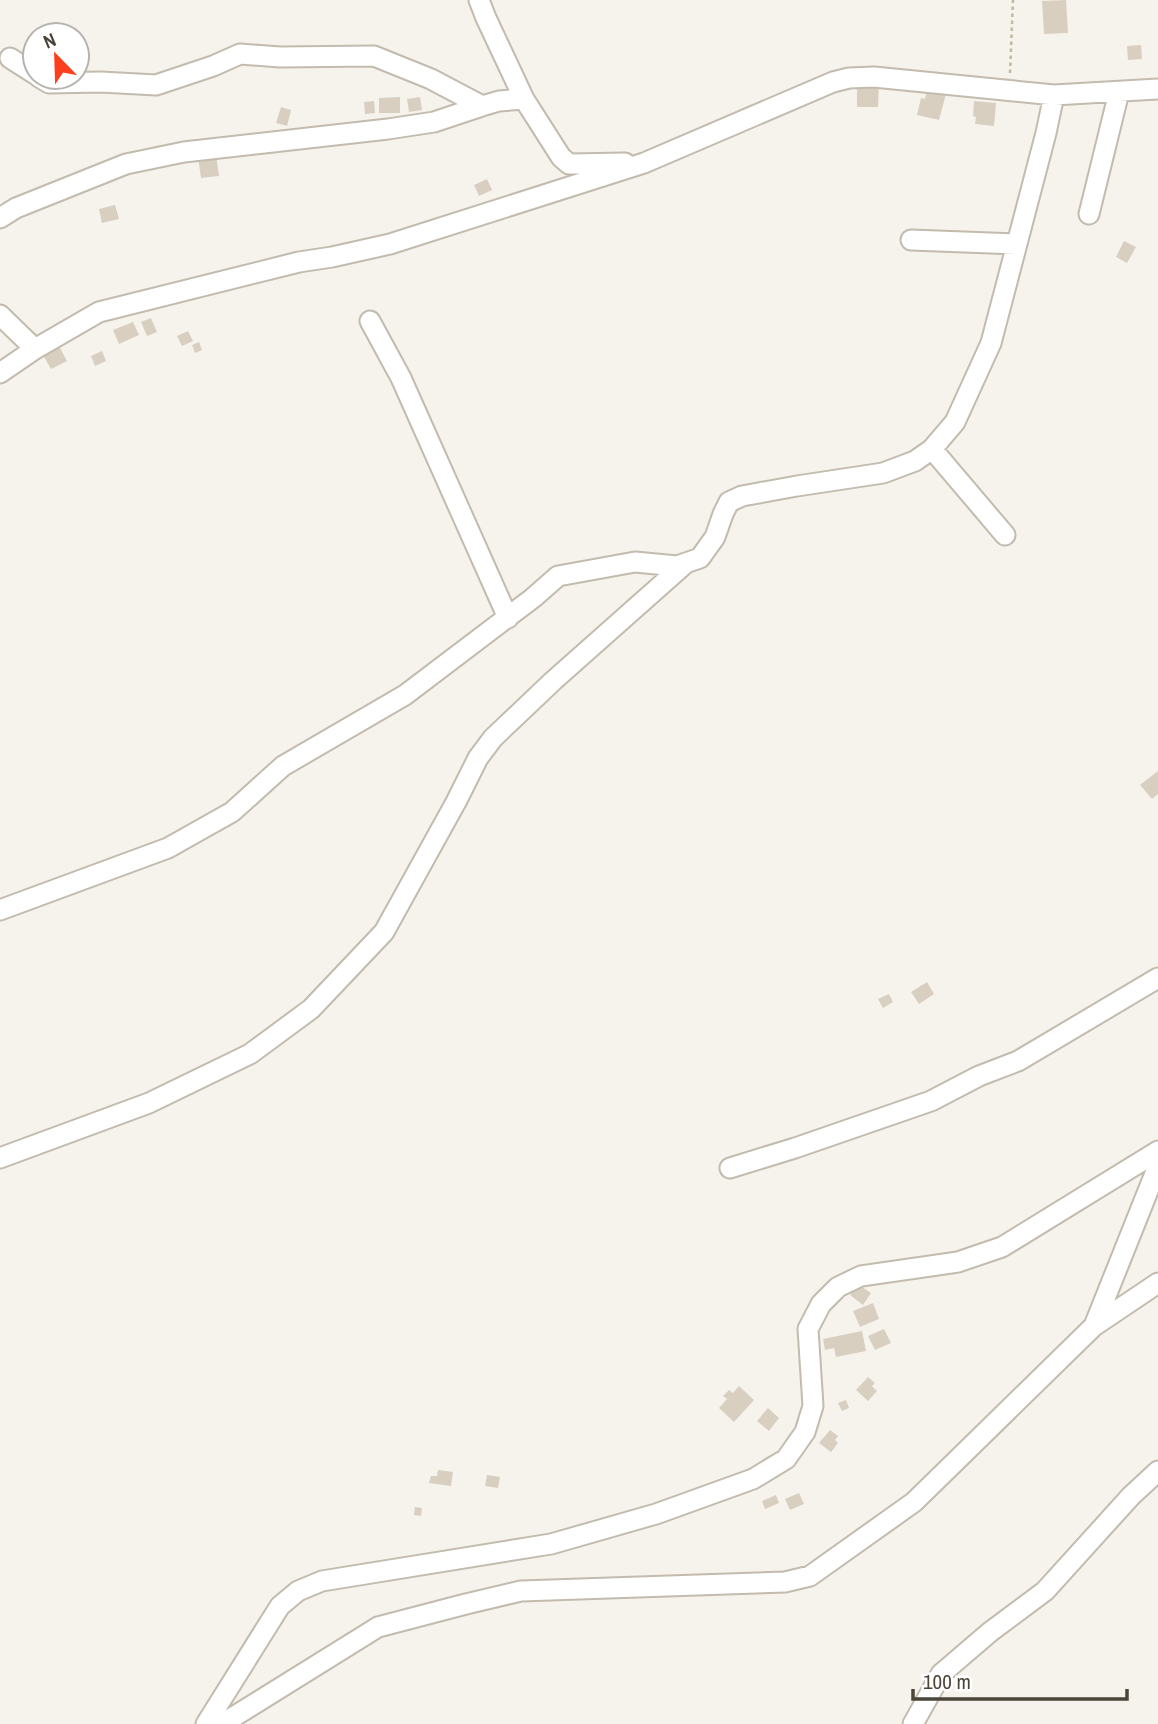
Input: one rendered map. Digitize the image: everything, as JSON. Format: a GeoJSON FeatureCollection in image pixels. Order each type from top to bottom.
{"type":"FeatureCollection","features":[{"type":"Feature","properties":{"kind":"street"},"geometry":{"type":"LineString","coordinates":[[479,0],[524,99],[561,157],[569,164],[644,163]]}},
{"type":"Feature","properties":{"kind":"street"},"geometry":{"type":"LineString","coordinates":[[91,82],[156,85],[240,54],[281,57],[374,56],[430,79],[482,106]]}},
{"type":"Feature","properties":{"kind":"street"},"geometry":{"type":"LineString","coordinates":[[10,58],[21,65]]}},
{"type":"Feature","properties":{"kind":"street"},"geometry":{"type":"LineString","coordinates":[[0,373],[99,312],[299,262],[390,244],[644,163],[833,82],[849,78],[874,77],[1054,95],[1158,89]]}},
{"type":"Feature","properties":{"kind":"street"},"geometry":{"type":"LineString","coordinates":[[1090,214],[1119,92]]}},
{"type":"Feature","properties":{"kind":"street"},"geometry":{"type":"LineString","coordinates":[[0,910],[168,848],[232,812],[283,766],[405,695],[508,618],[558,576],[635,562],[677,566],[700,558],[715,537],[729,502],[742,496],[883,473],[915,461],[932,449],[955,422],[991,343],[1054,95]]}},
{"type":"Feature","properties":{"kind":"street"},"geometry":{"type":"LineString","coordinates":[[0,218],[16,208],[126,164],[184,152],[433,122],[499,101],[524,99]]}},
{"type":"Feature","properties":{"kind":"street"},"geometry":{"type":"LineString","coordinates":[[911,240],[1017,243]]}},
{"type":"Feature","properties":{"kind":"street"},"geometry":{"type":"LineString","coordinates":[[0,315],[35,349]]}},
{"type":"Feature","properties":{"kind":"street"},"geometry":{"type":"LineString","coordinates":[[370,321],[401,378],[508,618]]}},
{"type":"Feature","properties":{"kind":"street"},"geometry":{"type":"LineString","coordinates":[[932,449],[1006,535]]}},
{"type":"Feature","properties":{"kind":"street"},"geometry":{"type":"LineString","coordinates":[[0,1158],[149,1103],[250,1054],[311,1009],[384,932],[478,758],[494,738],[553,681],[687,562]]}},
{"type":"Feature","properties":{"kind":"street"},"geometry":{"type":"LineString","coordinates":[[730,1168],[931,1101],[979,1076],[1018,1061],[1158,978]]}},
{"type":"Feature","properties":{"kind":"street"},"geometry":{"type":"LineString","coordinates":[[206,1724],[280,1606],[298,1591],[322,1581],[551,1544],[668,1510],[753,1479],[786,1459],[805,1432],[813,1406],[808,1329],[821,1304],[838,1287],[861,1276],[958,1262],[1002,1247],[1158,1151]]}},
{"type":"Feature","properties":{"kind":"street"},"geometry":{"type":"LineString","coordinates":[[1094,1326],[1158,1166]]}},
{"type":"Feature","properties":{"kind":"street"},"geometry":{"type":"LineString","coordinates":[[222,1724],[378,1627],[466,1604],[521,1591],[785,1582],[810,1576],[914,1502],[1094,1326],[1158,1283]]}},
{"type":"Feature","properties":{"kind":"street"},"geometry":{"type":"LineString","coordinates":[[913,1724],[941,1674],[1045,1591],[1131,1496],[1158,1471]]}},
{"type":"Feature","properties":{"kind":"path"},"geometry":{"type":"LineString","coordinates":[[1010,90],[1013,0]]}},
{"type":"Feature","properties":{"kind":"building"},"geometry":{"type":"Polygon","coordinates":[[[1066,0],[1068,33],[1044,34],[1042,1],[1066,0]]]}},
{"type":"Feature","properties":{"kind":"building"},"geometry":{"type":"Polygon","coordinates":[[[1141,45],[1142,59],[1128,60],[1127,46],[1141,45]]]}},
{"type":"Feature","properties":{"kind":"building"},"geometry":{"type":"Polygon","coordinates":[[[860,83],[879,83],[878,107],[857,107],[857,89],[860,89],[860,83]]]}},
{"type":"Feature","properties":{"kind":"building"},"geometry":{"type":"Polygon","coordinates":[[[927,90],[946,94],[939,120],[917,115],[921,98],[925,99],[927,90]]]}},
{"type":"Feature","properties":{"kind":"building"},"geometry":{"type":"Polygon","coordinates":[[[400,97],[400,113],[379,113],[379,98],[400,97]]]}},
{"type":"Feature","properties":{"kind":"building"},"geometry":{"type":"Polygon","coordinates":[[[420,97],[422,110],[409,112],[407,99],[420,97]]]}},
{"type":"Feature","properties":{"kind":"building"},"geometry":{"type":"Polygon","coordinates":[[[374,101],[375,113],[365,114],[364,102],[374,101]]]}},
{"type":"Feature","properties":{"kind":"building"},"geometry":{"type":"Polygon","coordinates":[[[974,101],[996,103],[994,126],[975,124],[974,101]]]}},
{"type":"Feature","properties":{"kind":"building"},"geometry":{"type":"Polygon","coordinates":[[[281,107],[291,110],[287,126],[276,123],[281,107]]]}},
{"type":"Feature","properties":{"kind":"building"},"geometry":{"type":"Polygon","coordinates":[[[216,155],[219,176],[201,178],[198,157],[216,155]]]}},
{"type":"Feature","properties":{"kind":"building"},"geometry":{"type":"Polygon","coordinates":[[[487,179],[492,190],[479,196],[474,185],[487,179]]]}},
{"type":"Feature","properties":{"kind":"building"},"geometry":{"type":"Polygon","coordinates":[[[115,205],[119,219],[102,223],[99,209],[115,205]]]}},
{"type":"Feature","properties":{"kind":"building"},"geometry":{"type":"Polygon","coordinates":[[[1124,241],[1136,247],[1127,263],[1116,257],[1124,241]]]}},
{"type":"Feature","properties":{"kind":"building"},"geometry":{"type":"Polygon","coordinates":[[[151,318],[157,332],[147,336],[141,322],[151,318]]]}},
{"type":"Feature","properties":{"kind":"building"},"geometry":{"type":"Polygon","coordinates":[[[133,322],[139,335],[119,344],[113,330],[133,322]]]}},
{"type":"Feature","properties":{"kind":"building"},"geometry":{"type":"Polygon","coordinates":[[[188,331],[193,341],[182,346],[177,336],[188,331]]]}},
{"type":"Feature","properties":{"kind":"building"},"geometry":{"type":"Polygon","coordinates":[[[199,342],[202,350],[195,353],[192,345],[199,342]]]}},
{"type":"Feature","properties":{"kind":"building"},"geometry":{"type":"Polygon","coordinates":[[[59,346],[67,361],[51,369],[43,355],[59,346]]]}},
{"type":"Feature","properties":{"kind":"building"},"geometry":{"type":"Polygon","coordinates":[[[102,351],[106,361],[95,366],[91,356],[102,351]]]}},
{"type":"Feature","properties":{"kind":"building"},"geometry":{"type":"Polygon","coordinates":[[[1158,771],[1158,794],[1152,799],[1140,785],[1158,771]]]}},
{"type":"Feature","properties":{"kind":"building"},"geometry":{"type":"Polygon","coordinates":[[[927,982],[934,994],[919,1004],[911,992],[927,982]]]}},
{"type":"Feature","properties":{"kind":"building"},"geometry":{"type":"Polygon","coordinates":[[[889,994],[893,1002],[883,1008],[878,999],[889,994]]]}},
{"type":"Feature","properties":{"kind":"building"},"geometry":{"type":"Polygon","coordinates":[[[858,1284],[871,1293],[863,1305],[850,1295],[858,1284]]]}},
{"type":"Feature","properties":{"kind":"building"},"geometry":{"type":"Polygon","coordinates":[[[873,1303],[879,1319],[860,1327],[853,1311],[873,1303]]]}},
{"type":"Feature","properties":{"kind":"building"},"geometry":{"type":"Polygon","coordinates":[[[884,1329],[891,1343],[875,1350],[868,1336],[884,1329]]]}},
{"type":"Feature","properties":{"kind":"building"},"geometry":{"type":"Polygon","coordinates":[[[862,1331],[866,1351],[836,1357],[834,1348],[825,1350],[823,1339],[862,1331]]]}},
{"type":"Feature","properties":{"kind":"building"},"geometry":{"type":"Polygon","coordinates":[[[868,1377],[875,1383],[872,1386],[877,1391],[868,1401],[856,1390],[868,1377]]]}},
{"type":"Feature","properties":{"kind":"building"},"geometry":{"type":"Polygon","coordinates":[[[739,1386],[754,1400],[734,1422],[719,1408],[727,1399],[723,1396],[729,1390],[733,1393],[739,1386]]]}},
{"type":"Feature","properties":{"kind":"building"},"geometry":{"type":"Polygon","coordinates":[[[846,1400],[849,1408],[842,1411],[838,1403],[846,1400]]]}},
{"type":"Feature","properties":{"kind":"building"},"geometry":{"type":"Polygon","coordinates":[[[768,1408],[779,1418],[769,1431],[757,1421],[768,1408]]]}},
{"type":"Feature","properties":{"kind":"building"},"geometry":{"type":"Polygon","coordinates":[[[830,1430],[838,1436],[835,1440],[838,1443],[831,1452],[819,1443],[830,1430]]]}},
{"type":"Feature","properties":{"kind":"building"},"geometry":{"type":"Polygon","coordinates":[[[438,1470],[453,1472],[451,1486],[429,1483],[431,1476],[437,1476],[438,1470]]]}},
{"type":"Feature","properties":{"kind":"building"},"geometry":{"type":"Polygon","coordinates":[[[487,1475],[500,1477],[498,1488],[485,1486],[487,1475]]]}},
{"type":"Feature","properties":{"kind":"building"},"geometry":{"type":"Polygon","coordinates":[[[799,1493],[804,1504],[790,1510],[785,1499],[799,1493]]]}},
{"type":"Feature","properties":{"kind":"building"},"geometry":{"type":"Polygon","coordinates":[[[776,1495],[779,1503],[765,1509],[762,1501],[776,1495]]]}},
{"type":"Feature","properties":{"kind":"building"},"geometry":{"type":"Polygon","coordinates":[[[415,1507],[422,1508],[421,1516],[414,1515],[415,1507]]]}}]}
